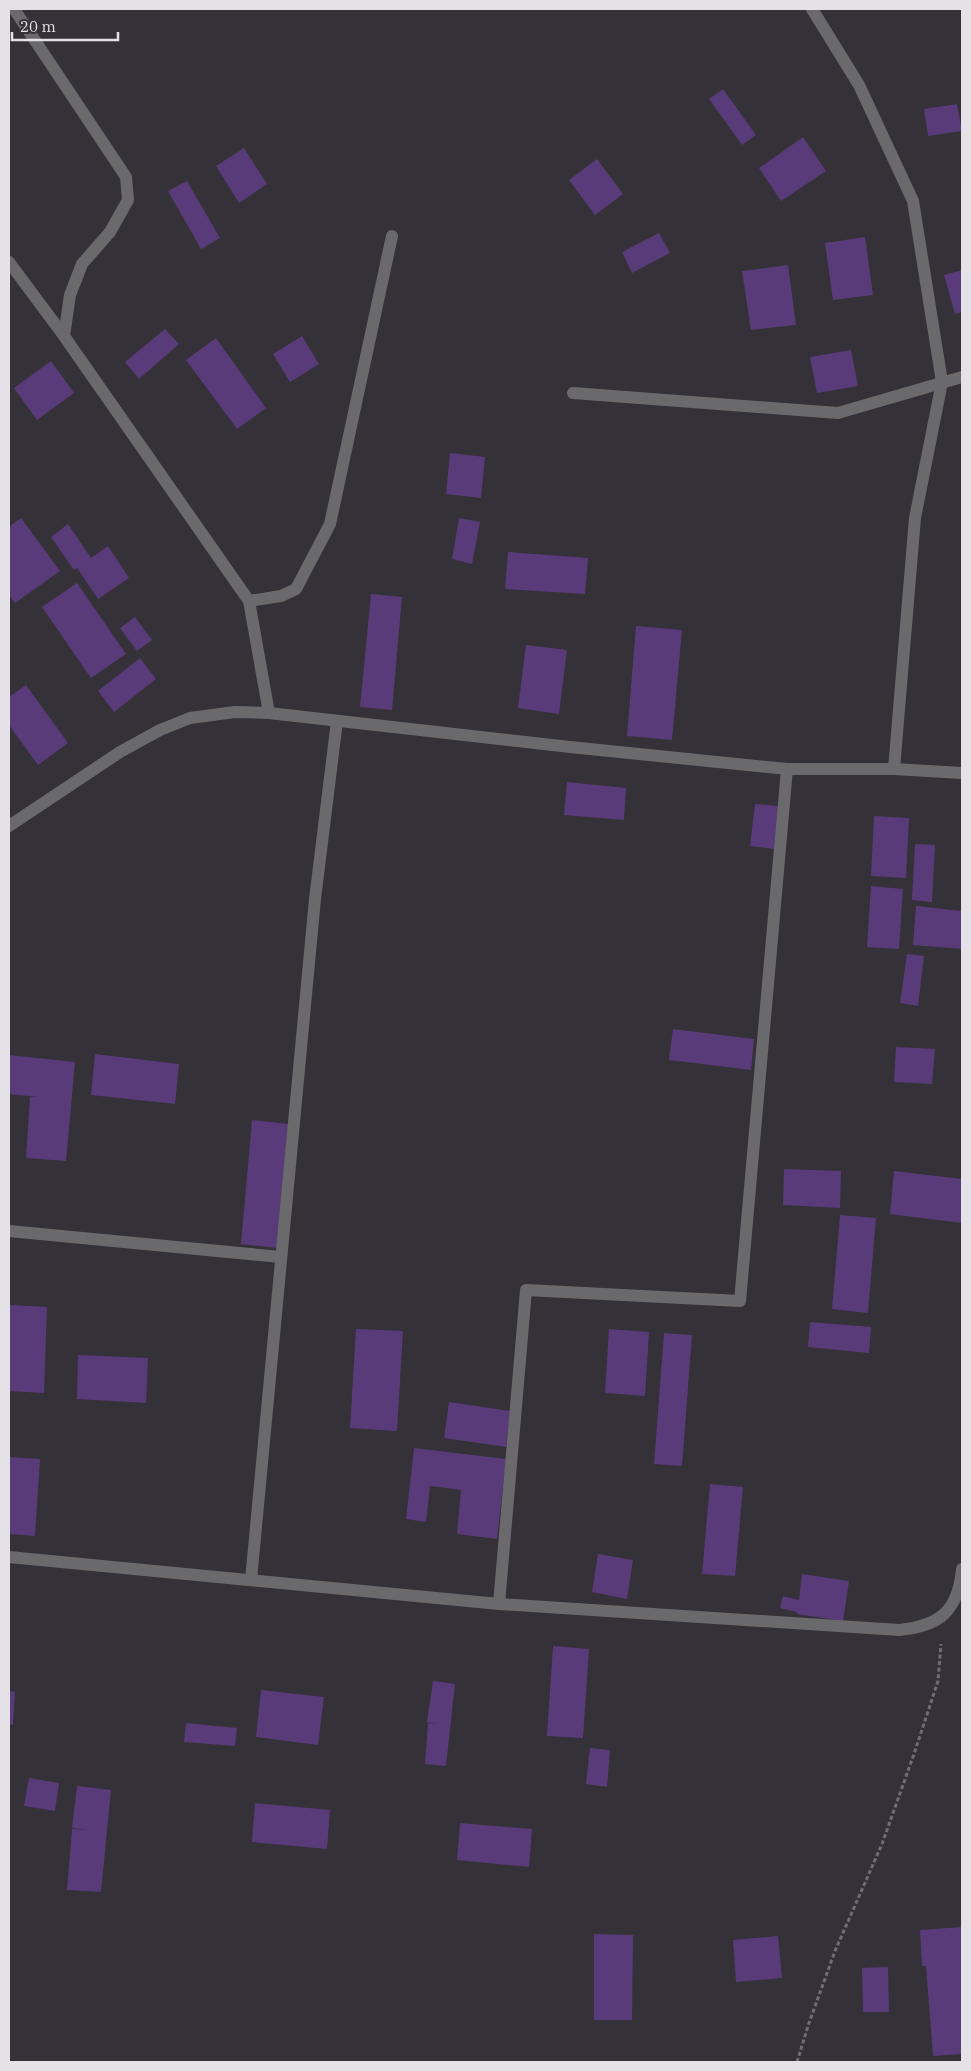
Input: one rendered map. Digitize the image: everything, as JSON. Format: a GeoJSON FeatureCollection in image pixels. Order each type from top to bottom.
{"type":"FeatureCollection","features":[{"type":"Feature","properties":{"kind":"street"},"geometry":{"type":"LineString","coordinates":[[14,9],[126,177],[128,200],[110,232],[82,264],[70,296],[64,336]]}},
{"type":"Feature","properties":{"kind":"street"},"geometry":{"type":"LineString","coordinates":[[812,9],[860,85],[913,201],[942,382],[915,518],[894,769]]}},
{"type":"Feature","properties":{"kind":"street"},"geometry":{"type":"LineString","coordinates":[[248,601],[281,596],[296,589],[330,524],[392,236]]}},
{"type":"Feature","properties":{"kind":"street"},"geometry":{"type":"LineString","coordinates":[[9,262],[64,336],[248,601],[269,713]]}},
{"type":"Feature","properties":{"kind":"street"},"geometry":{"type":"LineString","coordinates":[[573,393],[838,413],[962,377]]}},
{"type":"Feature","properties":{"kind":"street"},"geometry":{"type":"LineString","coordinates":[[9,826],[120,752],[160,730],[190,718],[235,712],[269,713],[787,769],[894,769],[962,773]]}},
{"type":"Feature","properties":{"kind":"street"},"geometry":{"type":"LineString","coordinates":[[251,1580],[315,899],[336,721]]}},
{"type":"Feature","properties":{"kind":"street"},"geometry":{"type":"LineString","coordinates":[[499,1604],[526,1290],[740,1301],[787,769]]}},
{"type":"Feature","properties":{"kind":"street"},"geometry":{"type":"LineString","coordinates":[[9,1231],[281,1257]]}},
{"type":"Feature","properties":{"kind":"street"},"geometry":{"type":"LineString","coordinates":[[9,1557],[499,1604],[899,1630],[917,1628],[943,1616],[952,1606],[958,1594],[962,1569]]}},
{"type":"Feature","properties":{"kind":"path"},"geometry":{"type":"LineString","coordinates":[[797,2062],[835,1951],[882,1844],[938,1681],[943,1616]]}},
{"type":"Feature","properties":{"kind":"building"},"geometry":{"type":"Polygon","coordinates":[[[723,89],[756,135],[742,145],[709,99],[723,89]]]}},
{"type":"Feature","properties":{"kind":"building"},"geometry":{"type":"Polygon","coordinates":[[[957,104],[962,131],[928,136],[924,109],[957,104]]]}},
{"type":"Feature","properties":{"kind":"building"},"geometry":{"type":"Polygon","coordinates":[[[803,137],[826,171],[781,201],[759,168],[803,137]]]}},
{"type":"Feature","properties":{"kind":"building"},"geometry":{"type":"Polygon","coordinates":[[[244,148],[267,184],[239,203],[216,166],[244,148]]]}},
{"type":"Feature","properties":{"kind":"building"},"geometry":{"type":"Polygon","coordinates":[[[597,159],[623,194],[595,215],[569,180],[597,159]]]}},
{"type":"Feature","properties":{"kind":"building"},"geometry":{"type":"Polygon","coordinates":[[[187,181],[220,238],[201,249],[168,191],[187,181]]]}},
{"type":"Feature","properties":{"kind":"building"},"geometry":{"type":"Polygon","coordinates":[[[659,233],[670,253],[632,273],[622,252],[659,233]]]}},
{"type":"Feature","properties":{"kind":"building"},"geometry":{"type":"Polygon","coordinates":[[[865,237],[873,295],[833,300],[825,243],[865,237]]]}},
{"type":"Feature","properties":{"kind":"building"},"geometry":{"type":"Polygon","coordinates":[[[788,265],[796,325],[751,330],[742,271],[788,265]]]}},
{"type":"Feature","properties":{"kind":"building"},"geometry":{"type":"Polygon","coordinates":[[[962,270],[962,312],[955,314],[944,275],[962,270]]]}},
{"type":"Feature","properties":{"kind":"building"},"geometry":{"type":"Polygon","coordinates":[[[165,329],[179,344],[139,379],[125,362],[165,329]]]}},
{"type":"Feature","properties":{"kind":"building"},"geometry":{"type":"Polygon","coordinates":[[[302,336],[319,364],[290,382],[273,354],[302,336]]]}},
{"type":"Feature","properties":{"kind":"building"},"geometry":{"type":"Polygon","coordinates":[[[216,338],[266,408],[237,429],[186,360],[216,338]]]}},
{"type":"Feature","properties":{"kind":"building"},"geometry":{"type":"Polygon","coordinates":[[[851,350],[858,386],[817,393],[810,357],[851,350]]]}},
{"type":"Feature","properties":{"kind":"building"},"geometry":{"type":"Polygon","coordinates":[[[51,361],[74,393],[37,420],[14,388],[51,361]]]}},
{"type":"Feature","properties":{"kind":"building"},"geometry":{"type":"Polygon","coordinates":[[[450,453],[485,457],[481,498],[446,494],[450,453]]]}},
{"type":"Feature","properties":{"kind":"building"},"geometry":{"type":"Polygon","coordinates":[[[21,518],[60,571],[15,603],[9,595],[9,527],[21,518]]]}},
{"type":"Feature","properties":{"kind":"building"},"geometry":{"type":"Polygon","coordinates":[[[459,518],[480,522],[472,564],[452,559],[459,518]]]}},
{"type":"Feature","properties":{"kind":"building"},"geometry":{"type":"Polygon","coordinates":[[[68,524],[91,558],[108,546],[129,578],[98,599],[77,568],[74,570],[51,537],[68,524]]]}},
{"type":"Feature","properties":{"kind":"building"},"geometry":{"type":"Polygon","coordinates":[[[508,552],[588,558],[585,594],[505,589],[508,552]]]}},
{"type":"Feature","properties":{"kind":"building"},"geometry":{"type":"Polygon","coordinates":[[[77,583],[126,654],[91,678],[42,607],[77,583]]]}},
{"type":"Feature","properties":{"kind":"building"},"geometry":{"type":"Polygon","coordinates":[[[371,594],[402,597],[392,710],[360,707],[371,594]]]}},
{"type":"Feature","properties":{"kind":"building"},"geometry":{"type":"Polygon","coordinates":[[[135,617],[152,640],[137,651],[120,628],[135,617]]]}},
{"type":"Feature","properties":{"kind":"building"},"geometry":{"type":"Polygon","coordinates":[[[636,626],[682,630],[672,740],[627,736],[636,626]]]}},
{"type":"Feature","properties":{"kind":"building"},"geometry":{"type":"Polygon","coordinates":[[[526,645],[567,650],[559,714],[518,708],[526,645]]]}},
{"type":"Feature","properties":{"kind":"building"},"geometry":{"type":"Polygon","coordinates":[[[140,658],[156,679],[114,712],[98,691],[140,658]]]}},
{"type":"Feature","properties":{"kind":"building"},"geometry":{"type":"Polygon","coordinates":[[[26,685],[68,743],[38,765],[9,725],[9,697],[26,685]]]}},
{"type":"Feature","properties":{"kind":"building"},"geometry":{"type":"Polygon","coordinates":[[[567,782],[626,788],[624,820],[564,815],[567,782]]]}},
{"type":"Feature","properties":{"kind":"building"},"geometry":{"type":"Polygon","coordinates":[[[755,804],[778,806],[774,849],[750,846],[755,804]]]}},
{"type":"Feature","properties":{"kind":"building"},"geometry":{"type":"Polygon","coordinates":[[[874,816],[909,818],[906,878],[871,876],[874,816]]]}},
{"type":"Feature","properties":{"kind":"building"},"geometry":{"type":"Polygon","coordinates":[[[915,844],[935,845],[932,902],[912,900],[915,844]]]}},
{"type":"Feature","properties":{"kind":"building"},"geometry":{"type":"Polygon","coordinates":[[[871,886],[903,889],[899,949],[867,947],[871,886]]]}},
{"type":"Feature","properties":{"kind":"building"},"geometry":{"type":"Polygon","coordinates":[[[916,906],[962,911],[962,949],[913,945],[916,906]]]}},
{"type":"Feature","properties":{"kind":"building"},"geometry":{"type":"Polygon","coordinates":[[[907,954],[924,956],[918,1006],[900,1003],[907,954]]]}},
{"type":"Feature","properties":{"kind":"building"},"geometry":{"type":"Polygon","coordinates":[[[673,1029],[754,1039],[751,1070],[669,1060],[673,1029]]]}},
{"type":"Feature","properties":{"kind":"building"},"geometry":{"type":"Polygon","coordinates":[[[896,1047],[935,1049],[932,1084],[894,1082],[896,1047]]]}},
{"type":"Feature","properties":{"kind":"building"},"geometry":{"type":"Polygon","coordinates":[[[95,1054],[179,1064],[175,1104],[91,1095],[95,1054]]]}},
{"type":"Feature","properties":{"kind":"building"},"geometry":{"type":"Polygon","coordinates":[[[9,1055],[75,1062],[66,1161],[26,1158],[30,1097],[38,1097],[9,1094],[9,1055]]]}},
{"type":"Feature","properties":{"kind":"building"},"geometry":{"type":"Polygon","coordinates":[[[252,1120],[289,1124],[277,1248],[241,1244],[252,1120]]]}},
{"type":"Feature","properties":{"kind":"building"},"geometry":{"type":"Polygon","coordinates":[[[784,1169],[841,1171],[840,1208],[783,1205],[784,1169]]]}},
{"type":"Feature","properties":{"kind":"building"},"geometry":{"type":"Polygon","coordinates":[[[894,1171],[962,1179],[962,1223],[890,1214],[894,1171]]]}},
{"type":"Feature","properties":{"kind":"building"},"geometry":{"type":"Polygon","coordinates":[[[840,1215],[876,1218],[868,1313],[832,1309],[840,1215]]]}},
{"type":"Feature","properties":{"kind":"building"},"geometry":{"type":"Polygon","coordinates":[[[9,1305],[47,1307],[44,1393],[9,1391],[9,1305]]]}},
{"type":"Feature","properties":{"kind":"building"},"geometry":{"type":"Polygon","coordinates":[[[810,1322],[871,1327],[869,1353],[808,1347],[810,1322]]]}},
{"type":"Feature","properties":{"kind":"building"},"geometry":{"type":"Polygon","coordinates":[[[356,1329],[403,1331],[397,1431],[350,1428],[356,1329]]]}},
{"type":"Feature","properties":{"kind":"building"},"geometry":{"type":"Polygon","coordinates":[[[609,1329],[649,1332],[645,1396],[605,1393],[609,1329]]]}},
{"type":"Feature","properties":{"kind":"building"},"geometry":{"type":"Polygon","coordinates":[[[664,1333],[692,1335],[682,1466],[654,1464],[664,1333]]]}},
{"type":"Feature","properties":{"kind":"building"},"geometry":{"type":"Polygon","coordinates":[[[78,1355],[148,1358],[146,1403],[77,1399],[78,1355]]]}},
{"type":"Feature","properties":{"kind":"building"},"geometry":{"type":"Polygon","coordinates":[[[449,1402],[510,1411],[506,1447],[444,1438],[449,1402]]]}},
{"type":"Feature","properties":{"kind":"building"},"geometry":{"type":"Polygon","coordinates":[[[414,1448],[506,1459],[497,1539],[457,1534],[461,1490],[430,1486],[426,1522],[406,1519],[414,1448]]]}},
{"type":"Feature","properties":{"kind":"building"},"geometry":{"type":"Polygon","coordinates":[[[9,1457],[40,1459],[35,1536],[9,1534],[9,1457]]]}},
{"type":"Feature","properties":{"kind":"building"},"geometry":{"type":"Polygon","coordinates":[[[710,1484],[743,1487],[735,1576],[702,1574],[710,1484]]]}},
{"type":"Feature","properties":{"kind":"building"},"geometry":{"type":"Polygon","coordinates":[[[598,1554],[633,1560],[627,1599],[592,1592],[598,1554]]]}},
{"type":"Feature","properties":{"kind":"building"},"geometry":{"type":"Polygon","coordinates":[[[802,1574],[849,1581],[843,1621],[797,1614],[797,1612],[780,1608],[783,1596],[799,1600],[802,1574]]]}},
{"type":"Feature","properties":{"kind":"building"},"geometry":{"type":"Polygon","coordinates":[[[553,1646],[589,1649],[583,1738],[547,1736],[553,1646]]]}},
{"type":"Feature","properties":{"kind":"building"},"geometry":{"type":"Polygon","coordinates":[[[433,1681],[455,1684],[446,1766],[425,1764],[428,1723],[438,1724],[427,1722],[433,1681]]]}},
{"type":"Feature","properties":{"kind":"building"},"geometry":{"type":"Polygon","coordinates":[[[261,1690],[324,1697],[318,1745],[256,1737],[261,1690]]]}},
{"type":"Feature","properties":{"kind":"building"},"geometry":{"type":"Polygon","coordinates":[[[9,1691],[15,1692],[13,1725],[9,1724],[9,1691]]]}},
{"type":"Feature","properties":{"kind":"building"},"geometry":{"type":"Polygon","coordinates":[[[186,1723],[237,1728],[235,1746],[184,1742],[186,1723]]]}},
{"type":"Feature","properties":{"kind":"building"},"geometry":{"type":"Polygon","coordinates":[[[590,1748],[610,1750],[607,1787],[586,1784],[590,1748]]]}},
{"type":"Feature","properties":{"kind":"building"},"geometry":{"type":"Polygon","coordinates":[[[29,1778],[59,1783],[55,1811],[24,1806],[29,1778]]]}},
{"type":"Feature","properties":{"kind":"building"},"geometry":{"type":"Polygon","coordinates":[[[77,1786],[111,1790],[101,1892],[67,1890],[72,1829],[90,1830],[72,1828],[77,1786]]]}},
{"type":"Feature","properties":{"kind":"building"},"geometry":{"type":"Polygon","coordinates":[[[255,1803],[330,1810],[327,1849],[252,1842],[255,1803]]]}},
{"type":"Feature","properties":{"kind":"building"},"geometry":{"type":"Polygon","coordinates":[[[460,1823],[532,1829],[529,1867],[457,1860],[460,1823]]]}},
{"type":"Feature","properties":{"kind":"building"},"geometry":{"type":"Polygon","coordinates":[[[962,1927],[962,2054],[933,2056],[926,1966],[922,1966],[920,1930],[962,1927]]]}},
{"type":"Feature","properties":{"kind":"building"},"geometry":{"type":"Polygon","coordinates":[[[594,1934],[633,1935],[632,2020],[594,2020],[594,1934]]]}},
{"type":"Feature","properties":{"kind":"building"},"geometry":{"type":"Polygon","coordinates":[[[778,1936],[782,1978],[736,1982],[733,1940],[778,1936]]]}},
{"type":"Feature","properties":{"kind":"building"},"geometry":{"type":"Polygon","coordinates":[[[888,1967],[889,2012],[863,2012],[862,1968],[888,1967]]]}}]}
